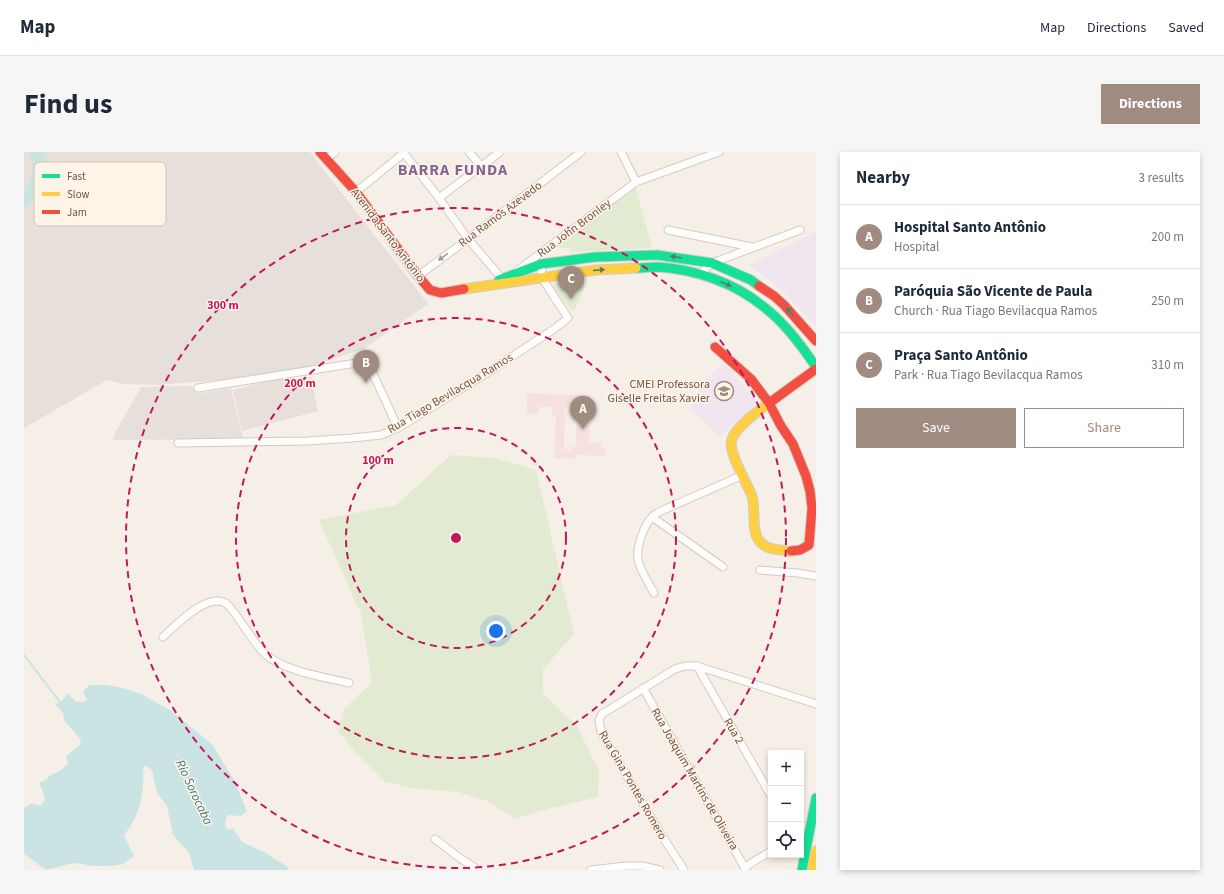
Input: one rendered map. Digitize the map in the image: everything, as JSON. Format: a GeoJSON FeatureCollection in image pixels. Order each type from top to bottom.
{"type":"FeatureCollection","features":[{"type":"Feature","properties":{"kind":"main road","name":"Avenida Santo Antônio"},"geometry":{"type":"LineString","coordinates":[[323,155],[356,192],[430,290],[441,293],[491,285],[504,281],[542,278],[596,270],[658,267],[692,272],[738,289],[765,307],[798,342],[816,368]]}},
{"type":"Feature","properties":{"kind":"main road","name":"Avenida Santo Antônio"},"geometry":{"type":"LineString","coordinates":[[504,281],[512,275],[541,264],[595,257],[657,255],[712,262],[751,280],[784,305],[816,341]]}},
{"type":"Feature","properties":{"kind":"main road"},"geometry":{"type":"LineString","coordinates":[[798,342],[808,331]]}},
{"type":"Feature","properties":{"kind":"main road"},"geometry":{"type":"LineString","coordinates":[[715,346],[751,379],[769,403],[781,426],[793,444],[806,476],[812,508],[809,545],[800,551],[778,550],[763,546],[758,541],[752,498],[731,447],[732,437],[736,430],[769,403],[816,368]]}},
{"type":"Feature","properties":{"kind":"main road"},"geometry":{"type":"LineString","coordinates":[[802,870],[816,798]]}},
{"type":"Feature","properties":{"kind":"main road"},"geometry":{"type":"LineString","coordinates":[[812,870],[816,851]]}},
{"type":"Feature","properties":{"kind":"street"},"geometry":{"type":"LineString","coordinates":[[323,155],[334,152]]}},
{"type":"Feature","properties":{"kind":"street"},"geometry":{"type":"LineString","coordinates":[[356,192],[404,152],[468,238],[504,281]]}},
{"type":"Feature","properties":{"kind":"street"},"geometry":{"type":"LineString","coordinates":[[469,152],[481,166]]}},
{"type":"Feature","properties":{"kind":"street"},"geometry":{"type":"LineString","coordinates":[[439,198],[500,152]]}},
{"type":"Feature","properties":{"kind":"street","name":"Rua Ramos Azevedo"},"geometry":{"type":"LineString","coordinates":[[418,276],[581,152]]}},
{"type":"Feature","properties":{"kind":"street"},"geometry":{"type":"LineString","coordinates":[[621,152],[636,182]]}},
{"type":"Feature","properties":{"kind":"street","name":"Rua John Bronley"},"geometry":{"type":"LineString","coordinates":[[512,275],[636,182],[719,152]]}},
{"type":"Feature","properties":{"kind":"street"},"geometry":{"type":"LineString","coordinates":[[668,230],[752,247]]}},
{"type":"Feature","properties":{"kind":"street"},"geometry":{"type":"LineString","coordinates":[[700,274],[712,262],[800,230]]}},
{"type":"Feature","properties":{"kind":"street"},"geometry":{"type":"LineString","coordinates":[[541,264],[542,278]]}},
{"type":"Feature","properties":{"kind":"street","name":"Rua Tiago Bevilacqua Ramos"},"geometry":{"type":"LineString","coordinates":[[178,443],[308,441],[352,438],[381,435],[398,428],[487,373],[554,329],[568,318],[542,278]]}},
{"type":"Feature","properties":{"kind":"street"},"geometry":{"type":"LineString","coordinates":[[198,388],[363,362],[369,365],[398,428]]}},
{"type":"Feature","properties":{"kind":"street"},"geometry":{"type":"LineString","coordinates":[[654,593],[641,569],[637,552],[645,528],[652,517],[660,511],[743,475]]}},
{"type":"Feature","properties":{"kind":"street"},"geometry":{"type":"LineString","coordinates":[[652,517],[723,566]]}},
{"type":"Feature","properties":{"kind":"street"},"geometry":{"type":"LineString","coordinates":[[760,570],[816,576]]}},
{"type":"Feature","properties":{"kind":"street"},"geometry":{"type":"LineString","coordinates":[[163,636],[207,602],[216,601],[226,604],[265,654],[280,664],[349,683]]}},
{"type":"Feature","properties":{"kind":"street","name":"Rua Gina Pontes Romero"},"geometry":{"type":"LineString","coordinates":[[684,870],[659,831],[601,732],[599,720],[602,714],[675,669],[685,666],[697,666],[816,704]]}},
{"type":"Feature","properties":{"kind":"street","name":"Rua 2"},"geometry":{"type":"LineString","coordinates":[[697,666],[768,791]]}},
{"type":"Feature","properties":{"kind":"street","name":"Rua Joaquim Martins de Oliveira"},"geometry":{"type":"LineString","coordinates":[[643,688],[746,869]]}},
{"type":"Feature","properties":{"kind":"street"},"geometry":{"type":"LineString","coordinates":[[435,840],[478,870]]}},
{"type":"Feature","properties":{"kind":"street"},"geometry":{"type":"LineString","coordinates":[[746,869],[768,853]]}},
{"type":"Feature","properties":{"kind":"street"},"geometry":{"type":"LineString","coordinates":[[591,870],[626,866],[642,866],[660,870]]}},
{"type":"Feature","properties":{"kind":"shaded area"},"geometry":{"type":"Polygon","coordinates":[[[24,152],[310,152],[428,304],[363,349],[305,368],[245,378],[156,385],[124,384],[107,380],[24,428],[24,152]]]}},
{"type":"Feature","properties":{"kind":"shaded area"},"geometry":{"type":"Polygon","coordinates":[[[816,232],[816,327],[783,291],[749,265],[816,232]]]}},
{"type":"Feature","properties":{"kind":"shaded area","name":"CMEI Professora Giselle Freitas Xavier"},"geometry":{"type":"Polygon","coordinates":[[[724,363],[757,400],[753,407],[720,436],[690,409],[703,382],[724,363]]]}},
{"type":"Feature","properties":{"kind":"shaded area"},"geometry":{"type":"Polygon","coordinates":[[[288,376],[300,381],[311,377],[318,411],[242,431],[233,390],[288,376]]]}},
{"type":"Feature","properties":{"kind":"shaded area"},"geometry":{"type":"Polygon","coordinates":[[[191,386],[202,393],[231,388],[243,439],[113,440],[115,433],[141,387],[191,386]]]}},
{"type":"Feature","properties":{"kind":"shaded area"},"geometry":{"type":"Polygon","coordinates":[[[527,393],[591,396],[589,442],[601,443],[601,448],[605,449],[605,456],[576,455],[576,459],[554,458],[556,416],[552,416],[553,407],[539,407],[538,414],[526,414],[527,393]],[[565,408],[564,449],[571,450],[571,447],[576,447],[577,408],[565,408]]]}},
{"type":"Feature","properties":{"kind":"green space"},"geometry":{"type":"Polygon","coordinates":[[[635,185],[652,248],[570,252],[570,248],[558,248],[557,243],[635,185]]]}},
{"type":"Feature","properties":{"kind":"green space"},"geometry":{"type":"Polygon","coordinates":[[[582,281],[585,286],[575,310],[572,311],[554,289],[554,285],[582,281]]]}},
{"type":"Feature","properties":{"kind":"green space"},"geometry":{"type":"Polygon","coordinates":[[[451,455],[495,458],[536,470],[574,634],[543,669],[543,693],[577,726],[599,771],[598,797],[543,810],[515,819],[487,801],[458,792],[412,788],[385,782],[355,752],[338,731],[344,709],[372,682],[361,614],[319,520],[396,505],[451,455]]]}},
{"type":"Feature","properties":{"kind":"water"},"geometry":{"type":"Polygon","coordinates":[[[32,152],[42,152],[44,162],[34,163],[32,152]]]}},
{"type":"Feature","properties":{"kind":"water"},"geometry":{"type":"Polygon","coordinates":[[[34,177],[34,193],[27,191],[34,177]]]}},
{"type":"Feature","properties":{"kind":"water"},"geometry":{"type":"Polygon","coordinates":[[[89,685],[106,685],[123,688],[141,694],[170,710],[212,744],[234,780],[247,811],[241,816],[227,815],[225,825],[228,830],[233,828],[242,842],[264,852],[288,867],[289,870],[194,870],[189,853],[173,835],[167,806],[157,793],[152,770],[147,766],[143,767],[142,794],[138,811],[124,835],[134,856],[123,864],[94,866],[74,863],[46,870],[24,854],[24,808],[32,803],[40,806],[43,804],[44,795],[39,783],[60,771],[68,764],[66,756],[79,746],[81,740],[64,720],[63,713],[55,704],[60,702],[69,693],[76,701],[81,702],[87,700],[83,692],[89,685]]]}},
{"type":"Feature","properties":{"kind":"waterway","name":"Rio Sorocaba"},"geometry":{"type":"LineString","coordinates":[[36,152],[40,162]]}},
{"type":"Feature","properties":{"kind":"waterway","name":"Rio Sorocaba"},"geometry":{"type":"LineString","coordinates":[[24,202],[34,186]]}},
{"type":"Feature","properties":{"kind":"waterway"},"geometry":{"type":"LineString","coordinates":[[24,655],[60,702]]}},
{"type":"Feature","properties":{"kind":"traffic: fast"},"geometry":{"type":"LineString","coordinates":[[499,280],[541,264],[595,257],[657,255],[712,263],[751,280],[759,286]]}},
{"type":"Feature","properties":{"kind":"traffic: fast"},"geometry":{"type":"LineString","coordinates":[[636,268],[671,268],[700,274],[727,284],[753,298],[786,327],[816,367]]}},
{"type":"Feature","properties":{"kind":"traffic: fast"},"geometry":{"type":"LineString","coordinates":[[802,870],[816,798]]}},
{"type":"Feature","properties":{"kind":"traffic: slow"},"geometry":{"type":"LineString","coordinates":[[464,289],[596,270],[636,268]]}},
{"type":"Feature","properties":{"kind":"traffic: slow"},"geometry":{"type":"LineString","coordinates":[[772,401],[749,418],[738,429],[734,434],[731,444],[738,467],[752,496],[754,507],[754,524],[758,539],[761,543],[768,547],[777,550],[791,551]]}},
{"type":"Feature","properties":{"kind":"traffic: slow"},"geometry":{"type":"LineString","coordinates":[[812,870],[816,851]]}},
{"type":"Feature","properties":{"kind":"traffic: jam"},"geometry":{"type":"LineString","coordinates":[[320,152],[356,192],[430,290],[441,293],[464,289]]}},
{"type":"Feature","properties":{"kind":"traffic: jam"},"geometry":{"type":"LineString","coordinates":[[759,286],[784,305],[816,341]]}},
{"type":"Feature","properties":{"kind":"traffic: jam"},"geometry":{"type":"LineString","coordinates":[[715,347],[751,379],[769,403],[781,426],[793,444],[806,476],[812,508],[809,545],[800,550],[791,551]]}},
{"type":"Feature","properties":{"kind":"traffic: jam"},"geometry":{"type":"LineString","coordinates":[[772,401],[816,369]]}},
{"type":"Feature","properties":{"kind":"place","name":"Praça Santo Antônio"},"geometry":{"type":"Point","coordinates":[571,299]}},
{"type":"Feature","properties":{"kind":"place","name":"Paróquia São Vicente de Paula"},"geometry":{"type":"Point","coordinates":[366,383]}},
{"type":"Feature","properties":{"kind":"place","name":"CMEI Professora Giselle Freitas Xavier"},"geometry":{"type":"Point","coordinates":[724,391]}},
{"type":"Feature","properties":{"kind":"place","name":"Hospital Santo Antônio"},"geometry":{"type":"Point","coordinates":[583,429]}},
{"type":"Feature","properties":{"kind":"district","name":"BARRA FUNDA"},"geometry":{"type":"Point","coordinates":[453,169]}}]}
